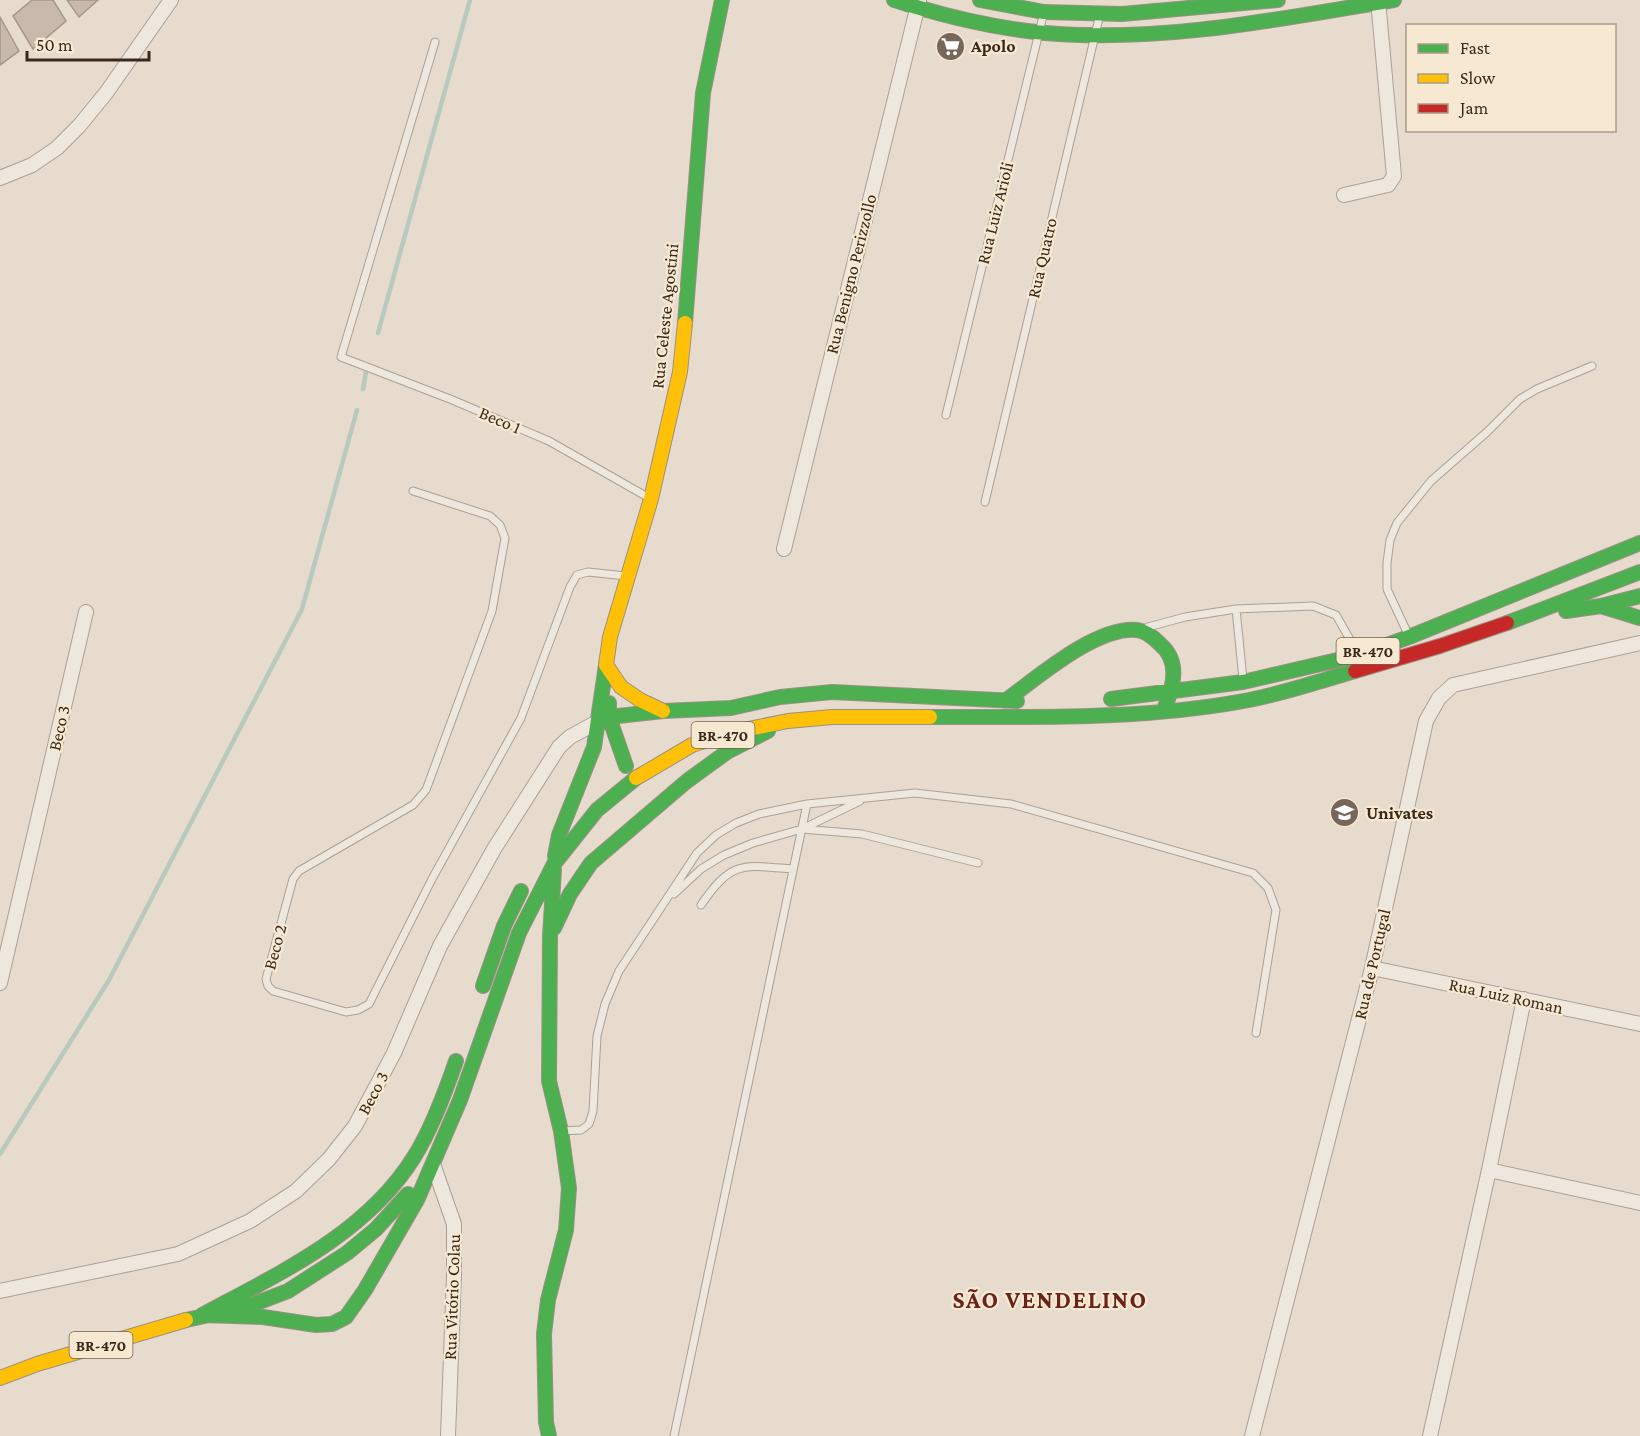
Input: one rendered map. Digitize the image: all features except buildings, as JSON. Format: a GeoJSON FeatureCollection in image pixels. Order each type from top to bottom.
{"type":"FeatureCollection","features":[{"type":"Feature","properties":{"kind":"main road","name":"Rua Celeste Agostini"},"geometry":{"type":"LineString","coordinates":[[604,719],[606,665],[610,637],[651,499],[680,372],[685,330],[696,152],[703,93],[722,0]]}},
{"type":"Feature","properties":{"kind":"main road"},"geometry":{"type":"LineString","coordinates":[[980,0],[1044,12],[1100,14],[1278,0]]}},
{"type":"Feature","properties":{"kind":"main road"},"geometry":{"type":"LineString","coordinates":[[898,1],[918,4],[978,22],[1039,32],[1095,36],[1182,30],[1268,20],[1394,0]]}},
{"type":"Feature","properties":{"kind":"main road","name":"BR-470"},"geometry":{"type":"LineString","coordinates":[[1098,699],[1121,699],[1244,682],[1359,655],[1640,543]]}},
{"type":"Feature","properties":{"kind":"main road","name":"BR-470"},"geometry":{"type":"LineString","coordinates":[[547,862],[597,810],[634,779],[692,745],[729,733],[788,721],[832,717],[1033,717],[1163,712],[1248,700],[1440,646],[1522,618],[1640,572]]}},
{"type":"Feature","properties":{"kind":"main road"},"geometry":{"type":"LineString","coordinates":[[1522,618],[1601,606],[1640,596]]}},
{"type":"Feature","properties":{"kind":"main road"},"geometry":{"type":"LineString","coordinates":[[1601,606],[1640,618]]}},
{"type":"Feature","properties":{"kind":"main road"},"geometry":{"type":"LineString","coordinates":[[1005,701],[1092,640],[1116,630],[1138,630],[1154,637],[1168,651],[1217,685]]}},
{"type":"Feature","properties":{"kind":"main road"},"geometry":{"type":"LineString","coordinates":[[1163,712],[1171,692],[1175,665],[1168,651]]}},
{"type":"Feature","properties":{"kind":"main road"},"geometry":{"type":"LineString","coordinates":[[606,665],[621,687],[640,700],[663,711]]}},
{"type":"Feature","properties":{"kind":"main road","name":"BR-470"},"geometry":{"type":"LineString","coordinates":[[668,743],[731,708],[780,697],[832,692],[1028,701]]}},
{"type":"Feature","properties":{"kind":"main road"},"geometry":{"type":"LineString","coordinates":[[604,719],[663,711],[731,708]]}},
{"type":"Feature","properties":{"kind":"main road"},"geometry":{"type":"LineString","coordinates":[[604,719],[627,767]]}},
{"type":"Feature","properties":{"kind":"main road"},"geometry":{"type":"LineString","coordinates":[[559,835],[604,719]]}},
{"type":"Feature","properties":{"kind":"main road"},"geometry":{"type":"LineString","coordinates":[[550,937],[570,894],[591,863],[687,781],[727,752],[788,721]]}},
{"type":"Feature","properties":{"kind":"main road","name":"BR-470"},"geometry":{"type":"LineString","coordinates":[[0,1378],[37,1364],[202,1315],[246,1307],[288,1292],[347,1253],[376,1229],[403,1200],[432,1162],[460,1100],[519,933],[547,862],[559,835],[592,796]]}},
{"type":"Feature","properties":{"kind":"main road"},"geometry":{"type":"LineString","coordinates":[[547,862],[550,937],[549,1082],[561,1131],[569,1188],[566,1230],[548,1300],[544,1334],[546,1422],[549,1436]]}},
{"type":"Feature","properties":{"kind":"main road"},"geometry":{"type":"LineString","coordinates":[[476,1004],[504,926],[529,876]]}},
{"type":"Feature","properties":{"kind":"main road","name":"BR-470"},"geometry":{"type":"LineString","coordinates":[[202,1315],[307,1259],[346,1231],[383,1198],[413,1160],[449,1082],[461,1048]]}},
{"type":"Feature","properties":{"kind":"main road"},"geometry":{"type":"LineString","coordinates":[[202,1315],[263,1317],[316,1325],[332,1324],[346,1317],[360,1299],[417,1200],[432,1162]]}},
{"type":"Feature","properties":{"kind":"main road"},"geometry":{"type":"LineString","coordinates":[[307,1259],[291,1277],[288,1292],[298,1313],[316,1325]]}},
{"type":"Feature","properties":{"kind":"street"},"geometry":{"type":"LineString","coordinates":[[0,178],[32,165],[57,148],[79,126],[106,93],[171,0]]}},
{"type":"Feature","properties":{"kind":"street"},"geometry":{"type":"LineString","coordinates":[[1344,195],[1388,185],[1394,176],[1378,1]]}},
{"type":"Feature","properties":{"kind":"street","name":"Rua Benigno Perizzollo"},"geometry":{"type":"LineString","coordinates":[[784,549],[918,4]]}},
{"type":"Feature","properties":{"kind":"street","name":"Beco 3"},"geometry":{"type":"LineString","coordinates":[[0,983],[86,612]]}},
{"type":"Feature","properties":{"kind":"street","name":"Rua de Portugal"},"geometry":{"type":"LineString","coordinates":[[1252,1436],[1372,968],[1426,721],[1439,699],[1453,685],[1640,643]]}},
{"type":"Feature","properties":{"kind":"street","name":"Beco 3"},"geometry":{"type":"LineString","coordinates":[[0,1291],[178,1254],[250,1221],[296,1191],[329,1159],[355,1126],[394,1053],[440,946],[494,849],[559,747],[570,737],[604,719]]}},
{"type":"Feature","properties":{"kind":"street","name":"Rua Luiz Roman"},"geometry":{"type":"LineString","coordinates":[[1372,968],[1640,1024]]}},
{"type":"Feature","properties":{"kind":"street"},"geometry":{"type":"LineString","coordinates":[[1430,1436],[1524,999]]}},
{"type":"Feature","properties":{"kind":"street","name":"Rua Vitório Colau"},"geometry":{"type":"LineString","coordinates":[[432,1162],[454,1224],[448,1436]]}},
{"type":"Feature","properties":{"kind":"street"},"geometry":{"type":"LineString","coordinates":[[1489,1170],[1640,1203]]}},
{"type":"Feature","properties":{"kind":"lane","name":"Rua Luiz Arioli"},"geometry":{"type":"LineString","coordinates":[[946,415],[1044,12]]}},
{"type":"Feature","properties":{"kind":"lane","name":"Rua Quatro"},"geometry":{"type":"LineString","coordinates":[[985,502],[1100,14]]}},
{"type":"Feature","properties":{"kind":"lane","name":"Beco 1"},"geometry":{"type":"LineString","coordinates":[[435,42],[341,357],[450,399],[549,441],[651,499]]}},
{"type":"Feature","properties":{"kind":"lane"},"geometry":{"type":"LineString","coordinates":[[1409,637],[1388,589],[1387,563],[1390,540],[1396,523],[1431,481],[1520,399],[1537,388],[1592,366]]}},
{"type":"Feature","properties":{"kind":"lane","name":"Beco 2"},"geometry":{"type":"LineString","coordinates":[[413,491],[490,516],[500,525],[505,538],[492,611],[426,790],[413,805],[298,871],[293,879],[266,979],[273,991],[346,1012],[358,1010],[369,1004],[432,879],[521,717],[573,581],[577,575],[588,572],[628,576]]}},
{"type":"Feature","properties":{"kind":"lane"},"geometry":{"type":"LineString","coordinates":[[1138,630],[1185,617],[1236,609],[1313,606],[1336,615],[1359,655]]}},
{"type":"Feature","properties":{"kind":"lane"},"geometry":{"type":"LineString","coordinates":[[1236,609],[1244,682]]}},
{"type":"Feature","properties":{"kind":"lane"},"geometry":{"type":"LineString","coordinates":[[561,1131],[582,1130],[589,1124],[593,1111],[597,1036],[605,1004],[619,970],[698,853],[716,835],[736,823],[759,814],[807,804],[915,793],[1011,804],[1253,873],[1268,888],[1276,910],[1256,1033]]}},
{"type":"Feature","properties":{"kind":"lane"},"geometry":{"type":"LineString","coordinates":[[666,902],[701,869],[724,855],[753,843],[802,829],[864,799]]}},
{"type":"Feature","properties":{"kind":"lane"},"geometry":{"type":"LineString","coordinates":[[674,1436],[807,804]]}},
{"type":"Feature","properties":{"kind":"lane"},"geometry":{"type":"LineString","coordinates":[[802,829],[862,834],[978,863]]}},
{"type":"Feature","properties":{"kind":"lane"},"geometry":{"type":"LineString","coordinates":[[701,905],[716,883],[729,873],[748,866],[792,869]]}},
{"type":"Feature","properties":{"kind":"waterway"},"geometry":{"type":"LineString","coordinates":[[378,333],[470,0]]}},
{"type":"Feature","properties":{"kind":"waterway"},"geometry":{"type":"LineString","coordinates":[[363,389],[366,372]]}},
{"type":"Feature","properties":{"kind":"waterway"},"geometry":{"type":"LineString","coordinates":[[0,1154],[109,980],[302,609],[357,410]]}},
{"type":"Feature","properties":{"kind":"traffic: fast"},"geometry":{"type":"LineString","coordinates":[[685,323],[703,93],[722,0]]}},
{"type":"Feature","properties":{"kind":"traffic: fast"},"geometry":{"type":"LineString","coordinates":[[894,0],[987,25],[1045,33],[1089,35],[1133,35],[1221,27],[1394,0]]}},
{"type":"Feature","properties":{"kind":"traffic: fast"},"geometry":{"type":"LineString","coordinates":[[980,0],[1044,12],[1122,14],[1278,0]]}},
{"type":"Feature","properties":{"kind":"traffic: fast"},"geometry":{"type":"LineString","coordinates":[[1111,699],[1243,682],[1359,655],[1640,543]]}},
{"type":"Feature","properties":{"kind":"traffic: fast"},"geometry":{"type":"LineString","coordinates":[[1507,623],[1640,572]]}},
{"type":"Feature","properties":{"kind":"traffic: fast"},"geometry":{"type":"LineString","coordinates":[[1566,611],[1601,606],[1640,596]]}},
{"type":"Feature","properties":{"kind":"traffic: fast"},"geometry":{"type":"LineString","coordinates":[[1601,606],[1640,618]]}},
{"type":"Feature","properties":{"kind":"traffic: fast"},"geometry":{"type":"LineString","coordinates":[[1005,701],[1050,667],[1086,645],[1104,636],[1121,631],[1137,630],[1155,639],[1166,651],[1173,666],[1173,682],[1165,707]]}},
{"type":"Feature","properties":{"kind":"traffic: fast"},"geometry":{"type":"LineString","coordinates":[[555,856],[559,835],[594,747],[606,665]]}},
{"type":"Feature","properties":{"kind":"traffic: fast"},"geometry":{"type":"LineString","coordinates":[[930,717],[1090,716],[1170,711],[1249,700],[1355,671]]}},
{"type":"Feature","properties":{"kind":"traffic: fast"},"geometry":{"type":"LineString","coordinates":[[599,721],[609,717],[663,711],[731,708],[780,697],[832,692],[1017,701]]}},
{"type":"Feature","properties":{"kind":"traffic: fast"},"geometry":{"type":"LineString","coordinates":[[609,703],[609,717],[626,766]]}},
{"type":"Feature","properties":{"kind":"traffic: fast"},"geometry":{"type":"LineString","coordinates":[[554,928],[570,894],[591,863],[687,781],[727,752],[768,731]]}},
{"type":"Feature","properties":{"kind":"traffic: fast"},"geometry":{"type":"LineString","coordinates":[[202,1315],[263,1317],[316,1325],[332,1324],[346,1317],[365,1290],[417,1200],[460,1100],[519,933],[554,864],[597,810],[636,778]]}},
{"type":"Feature","properties":{"kind":"traffic: fast"},"geometry":{"type":"LineString","coordinates":[[549,1436],[546,1422],[544,1334],[548,1300],[566,1230],[569,1188],[561,1131],[549,1081],[550,937],[554,869]]}},
{"type":"Feature","properties":{"kind":"traffic: fast"},"geometry":{"type":"LineString","coordinates":[[483,986],[504,926],[521,891]]}},
{"type":"Feature","properties":{"kind":"traffic: fast"},"geometry":{"type":"LineString","coordinates":[[204,1314],[320,1249],[372,1208],[395,1184],[420,1147],[456,1061]]}},
{"type":"Feature","properties":{"kind":"traffic: fast"},"geometry":{"type":"LineString","coordinates":[[186,1320],[246,1307],[288,1291],[347,1253],[376,1229],[408,1194]]}},
{"type":"Feature","properties":{"kind":"traffic: slow"},"geometry":{"type":"LineString","coordinates":[[606,665],[610,637],[651,499],[680,372],[685,323]]}},
{"type":"Feature","properties":{"kind":"traffic: slow"},"geometry":{"type":"LineString","coordinates":[[606,665],[621,687],[640,700],[663,711]]}},
{"type":"Feature","properties":{"kind":"traffic: slow"},"geometry":{"type":"LineString","coordinates":[[636,778],[692,745],[729,733],[788,721],[832,717],[930,717]]}},
{"type":"Feature","properties":{"kind":"traffic: slow"},"geometry":{"type":"LineString","coordinates":[[0,1378],[37,1364],[186,1320]]}},
{"type":"Feature","properties":{"kind":"traffic: jam"},"geometry":{"type":"LineString","coordinates":[[1355,671],[1507,623]]}},
{"type":"Feature","properties":{"kind":"place","name":"Apolo"},"geometry":{"type":"Point","coordinates":[950,46]}},
{"type":"Feature","properties":{"kind":"place","name":"Univates"},"geometry":{"type":"Point","coordinates":[1345,813]}},
{"type":"Feature","properties":{"kind":"district","name":"SÃO VENDELINO"},"geometry":{"type":"Point","coordinates":[1050,1299]}}]}
